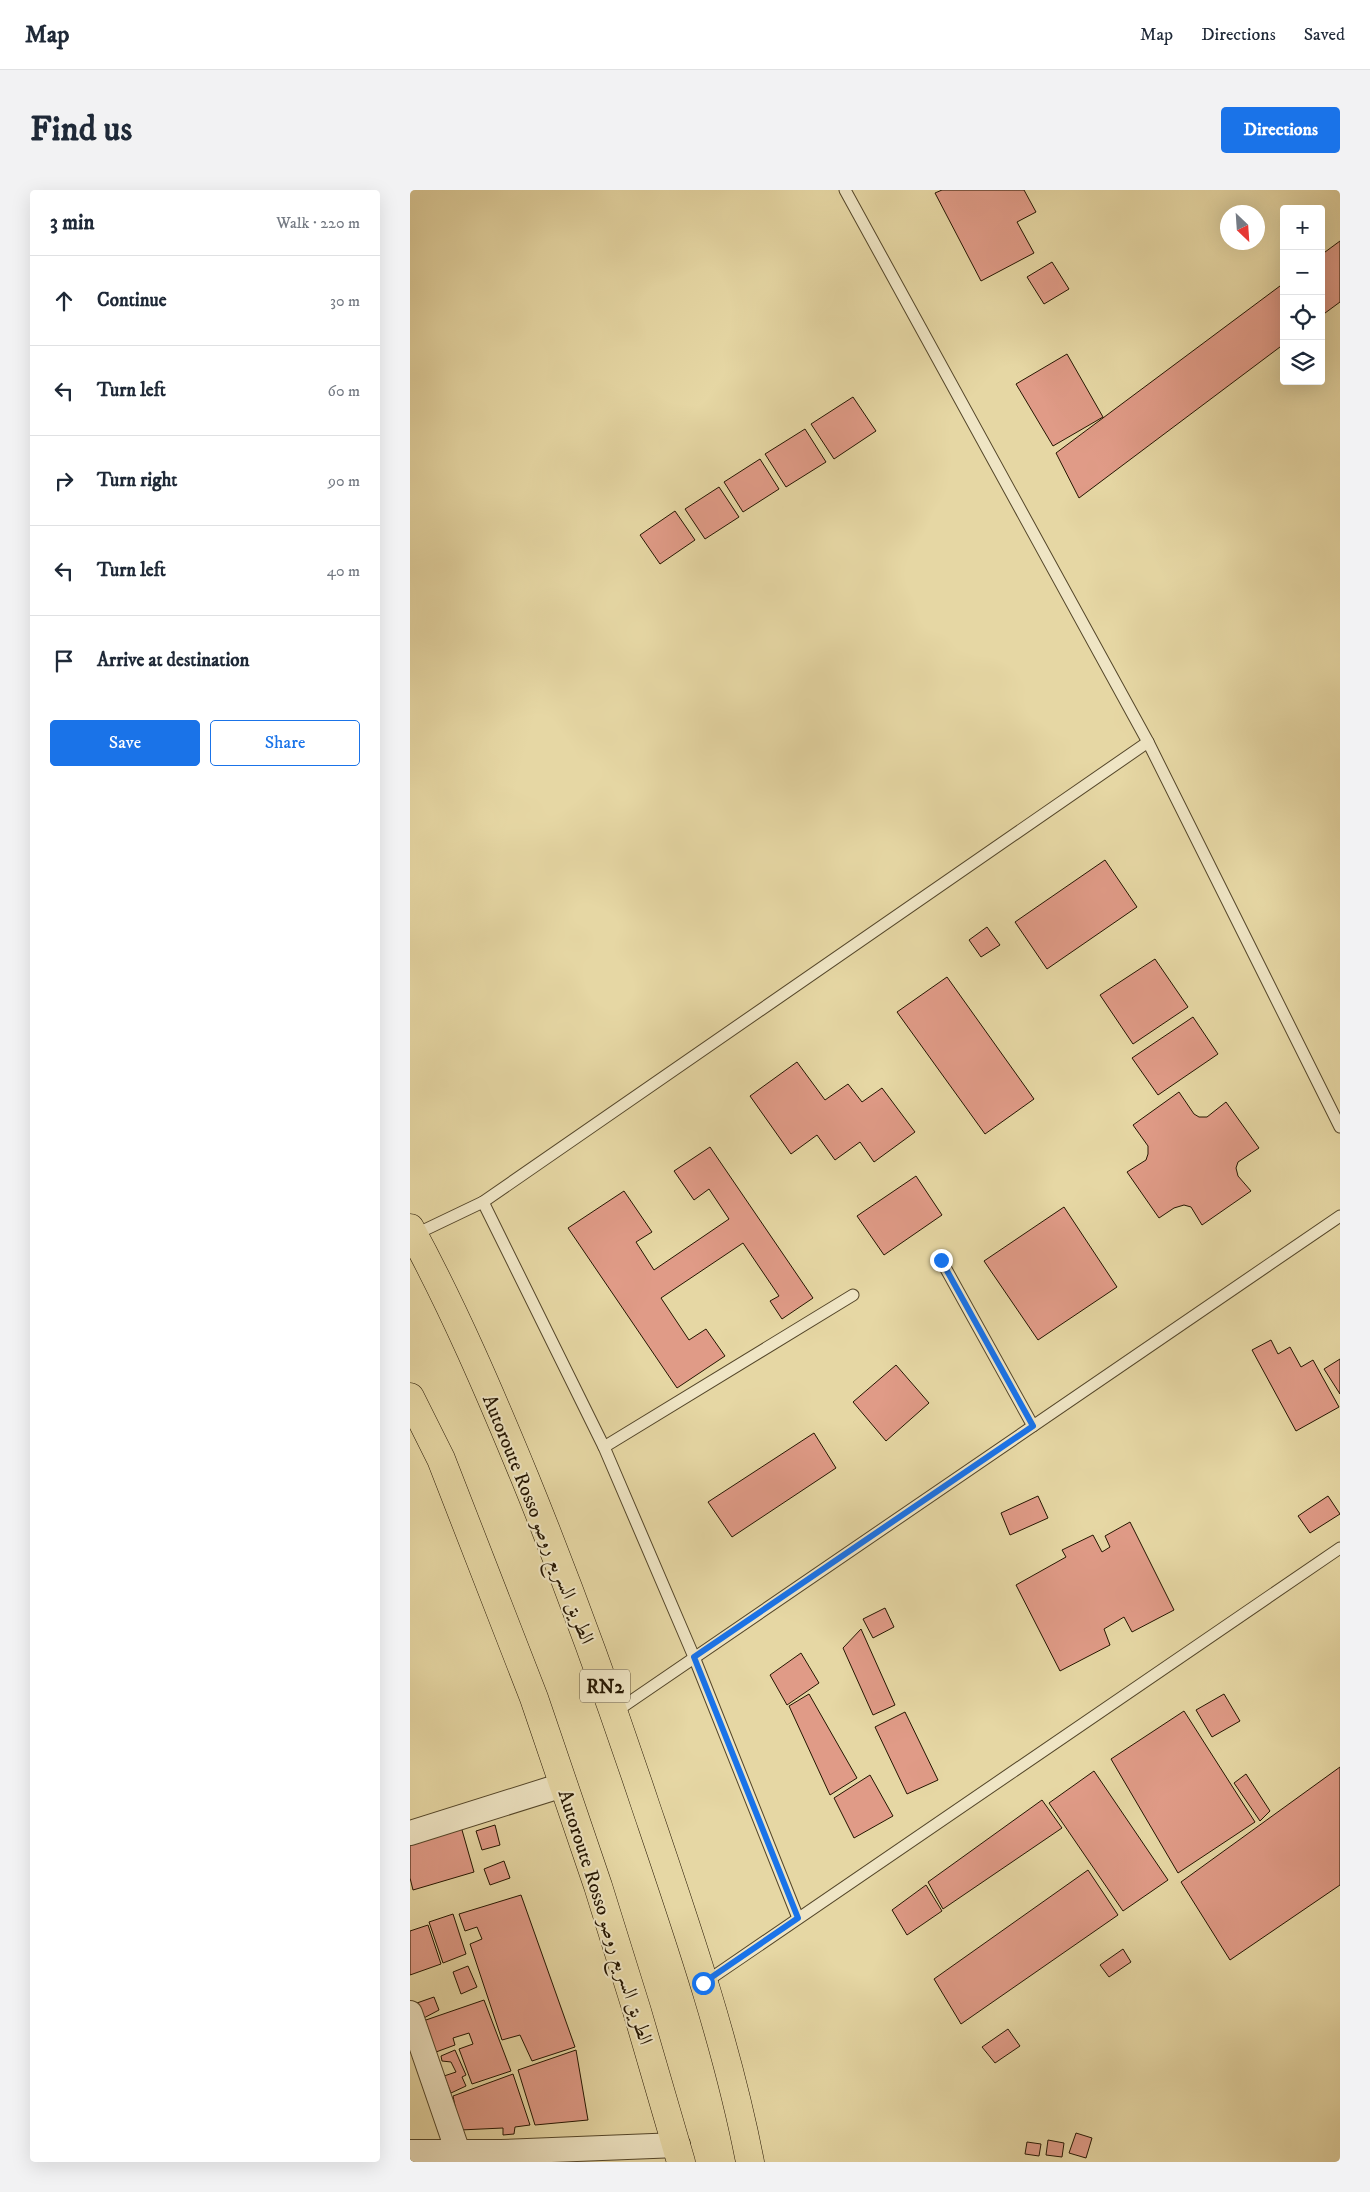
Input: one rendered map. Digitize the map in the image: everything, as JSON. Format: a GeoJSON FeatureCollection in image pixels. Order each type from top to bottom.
{"type":"FeatureCollection","features":[{"type":"Feature","properties":{"kind":"highway","name":"Autoroute Rosso الطريق السريع روصو"},"geometry":{"type":"LineString","coordinates":[[412,1232],[457,1322],[503,1424],[546,1530],[615,1712],[678,1901],[703,1983],[742,2123],[750,2162]]}},
{"type":"Feature","properties":{"kind":"highway","name":"Autoroute Rosso الطريق السريع روصو"},"geometry":{"type":"LineString","coordinates":[[410,1397],[442,1459],[534,1698],[598,1886],[680,2154]]}},
{"type":"Feature","properties":{"kind":"street"},"geometry":{"type":"LineString","coordinates":[[410,1833],[563,1785]]}},
{"type":"Feature","properties":{"kind":"street"},"geometry":{"type":"LineString","coordinates":[[410,2013],[458,2152]]}},
{"type":"Feature","properties":{"kind":"street"},"geometry":{"type":"LineString","coordinates":[[410,2152],[458,2152],[501,2157],[680,2154]]}},
{"type":"Feature","properties":{"kind":"lane"},"geometry":{"type":"LineString","coordinates":[[845,190],[1148,742],[1340,1127]]}},
{"type":"Feature","properties":{"kind":"lane"},"geometry":{"type":"LineString","coordinates":[[412,1232],[482,1202],[1148,742]]}},
{"type":"Feature","properties":{"kind":"lane"},"geometry":{"type":"LineString","coordinates":[[482,1202],[604,1447],[694,1657],[798,1918]]}},
{"type":"Feature","properties":{"kind":"lane"},"geometry":{"type":"LineString","coordinates":[[615,1712],[1340,1216]]}},
{"type":"Feature","properties":{"kind":"lane"},"geometry":{"type":"LineString","coordinates":[[941,1260],[1033,1426]]}},
{"type":"Feature","properties":{"kind":"lane"},"geometry":{"type":"LineString","coordinates":[[604,1447],[853,1294]]}},
{"type":"Feature","properties":{"kind":"lane"},"geometry":{"type":"LineString","coordinates":[[703,1983],[1340,1548]]}},
{"type":"Feature","properties":{"kind":"building"},"geometry":{"type":"Polygon","coordinates":[[[942,190],[1024,190],[1036,212],[1017,222],[1034,253],[981,281],[935,193],[942,190]]]}},
{"type":"Feature","properties":{"kind":"building"},"geometry":{"type":"Polygon","coordinates":[[[1340,241],[1340,302],[1325,313],[1325,295],[1325,252],[1340,241]]]}},
{"type":"Feature","properties":{"kind":"building"},"geometry":{"type":"Polygon","coordinates":[[[1052,262],[1069,289],[1044,304],[1027,277],[1052,262]]]}},
{"type":"Feature","properties":{"kind":"building"},"geometry":{"type":"Polygon","coordinates":[[[1280,286],[1280,347],[1079,498],[1056,453],[1280,286]]]}},
{"type":"Feature","properties":{"kind":"building"},"geometry":{"type":"Polygon","coordinates":[[[1067,354],[1103,417],[1053,446],[1016,384],[1067,354]]]}},
{"type":"Feature","properties":{"kind":"building"},"geometry":{"type":"Polygon","coordinates":[[[853,397],[876,431],[834,459],[811,424],[853,397]]]}},
{"type":"Feature","properties":{"kind":"building"},"geometry":{"type":"Polygon","coordinates":[[[805,429],[826,462],[786,487],[765,454],[805,429]]]}},
{"type":"Feature","properties":{"kind":"building"},"geometry":{"type":"Polygon","coordinates":[[[760,459],[779,489],[743,512],[724,482],[760,459]]]}},
{"type":"Feature","properties":{"kind":"building"},"geometry":{"type":"Polygon","coordinates":[[[719,487],[739,517],[705,539],[685,509],[719,487]]]}},
{"type":"Feature","properties":{"kind":"building"},"geometry":{"type":"Polygon","coordinates":[[[675,511],[695,540],[660,564],[640,535],[675,511]]]}},
{"type":"Feature","properties":{"kind":"building"},"geometry":{"type":"Polygon","coordinates":[[[1105,860],[1137,907],[1047,969],[1015,922],[1105,860]]]}},
{"type":"Feature","properties":{"kind":"building"},"geometry":{"type":"Polygon","coordinates":[[[987,927],[1000,945],[981,957],[969,940],[987,927]]]}},
{"type":"Feature","properties":{"kind":"building"},"geometry":{"type":"Polygon","coordinates":[[[1155,959],[1188,1007],[1133,1044],[1100,995],[1155,959]]]}},
{"type":"Feature","properties":{"kind":"building"},"geometry":{"type":"Polygon","coordinates":[[[947,977],[1034,1099],[985,1134],[897,1012],[947,977]]]}},
{"type":"Feature","properties":{"kind":"building"},"geometry":{"type":"Polygon","coordinates":[[[1193,1017],[1218,1054],[1158,1095],[1132,1058],[1193,1017]]]}},
{"type":"Feature","properties":{"kind":"building"},"geometry":{"type":"Polygon","coordinates":[[[797,1062],[825,1100],[848,1084],[862,1102],[882,1088],[915,1132],[874,1162],[860,1142],[835,1160],[817,1135],[791,1154],[750,1096],[797,1062]]]}},
{"type":"Feature","properties":{"kind":"building"},"geometry":{"type":"Polygon","coordinates":[[[1179,1092],[1194,1114],[1199,1117],[1207,1117],[1226,1102],[1259,1148],[1238,1162],[1236,1168],[1238,1176],[1251,1191],[1202,1225],[1191,1207],[1184,1205],[1174,1208],[1159,1218],[1127,1172],[1146,1160],[1148,1154],[1148,1146],[1133,1125],[1179,1092]]]}},
{"type":"Feature","properties":{"kind":"building"},"geometry":{"type":"Polygon","coordinates":[[[710,1147],[813,1298],[782,1319],[770,1301],[779,1296],[743,1243],[661,1298],[689,1340],[706,1329],[725,1356],[677,1388],[568,1228],[624,1191],[652,1232],[636,1242],[654,1270],[729,1219],[709,1189],[694,1200],[674,1171],[710,1147]]]}},
{"type":"Feature","properties":{"kind":"building"},"geometry":{"type":"Polygon","coordinates":[[[916,1176],[942,1215],[884,1255],[857,1216],[916,1176]]]}},
{"type":"Feature","properties":{"kind":"building"},"geometry":{"type":"Polygon","coordinates":[[[1064,1207],[1117,1287],[1038,1340],[984,1261],[1064,1207]]]}},
{"type":"Feature","properties":{"kind":"building"},"geometry":{"type":"Polygon","coordinates":[[[1271,1340],[1278,1354],[1290,1347],[1301,1367],[1313,1360],[1339,1407],[1296,1431],[1252,1350],[1271,1340]]]}},
{"type":"Feature","properties":{"kind":"building"},"geometry":{"type":"Polygon","coordinates":[[[1340,1359],[1340,1394],[1324,1369],[1340,1359]]]}},
{"type":"Feature","properties":{"kind":"building"},"geometry":{"type":"Polygon","coordinates":[[[896,1365],[929,1403],[886,1441],[853,1402],[896,1365]]]}},
{"type":"Feature","properties":{"kind":"building"},"geometry":{"type":"Polygon","coordinates":[[[814,1433],[836,1468],[732,1537],[708,1502],[814,1433]]]}},
{"type":"Feature","properties":{"kind":"building"},"geometry":{"type":"Polygon","coordinates":[[[1038,1496],[1048,1518],[1010,1535],[1001,1513],[1038,1496]]]}},
{"type":"Feature","properties":{"kind":"building"},"geometry":{"type":"Polygon","coordinates":[[[1328,1496],[1340,1514],[1310,1533],[1298,1516],[1328,1496]]]}},
{"type":"Feature","properties":{"kind":"building"},"geometry":{"type":"Polygon","coordinates":[[[1130,1522],[1174,1610],[1132,1632],[1124,1617],[1104,1629],[1110,1645],[1060,1671],[1016,1585],[1066,1557],[1062,1550],[1093,1535],[1102,1552],[1110,1547],[1105,1536],[1130,1522]]]}},
{"type":"Feature","properties":{"kind":"building"},"geometry":{"type":"Polygon","coordinates":[[[885,1608],[894,1627],[873,1638],[863,1619],[885,1608]]]}},
{"type":"Feature","properties":{"kind":"building"},"geometry":{"type":"Polygon","coordinates":[[[861,1629],[895,1705],[873,1715],[843,1648],[861,1629]]]}},
{"type":"Feature","properties":{"kind":"building"},"geometry":{"type":"Polygon","coordinates":[[[801,1653],[819,1683],[787,1705],[770,1675],[801,1653]]]}},
{"type":"Feature","properties":{"kind":"building"},"geometry":{"type":"Polygon","coordinates":[[[809,1694],[857,1778],[830,1795],[789,1706],[809,1694]]]}},
{"type":"Feature","properties":{"kind":"building"},"geometry":{"type":"Polygon","coordinates":[[[1224,1694],[1240,1721],[1212,1737],[1196,1710],[1224,1694]]]}},
{"type":"Feature","properties":{"kind":"building"},"geometry":{"type":"Polygon","coordinates":[[[1184,1711],[1255,1822],[1178,1873],[1111,1759],[1184,1711]]]}},
{"type":"Feature","properties":{"kind":"building"},"geometry":{"type":"Polygon","coordinates":[[[905,1712],[938,1780],[907,1794],[875,1727],[905,1712]]]}},
{"type":"Feature","properties":{"kind":"building"},"geometry":{"type":"Polygon","coordinates":[[[1340,1767],[1340,1885],[1230,1960],[1181,1882],[1340,1767]]]}},
{"type":"Feature","properties":{"kind":"building"},"geometry":{"type":"Polygon","coordinates":[[[1094,1771],[1168,1880],[1123,1911],[1049,1803],[1094,1771]]]}},
{"type":"Feature","properties":{"kind":"building"},"geometry":{"type":"Polygon","coordinates":[[[1246,1774],[1270,1811],[1260,1821],[1234,1783],[1246,1774]]]}},
{"type":"Feature","properties":{"kind":"building"},"geometry":{"type":"Polygon","coordinates":[[[870,1775],[893,1816],[854,1838],[834,1798],[870,1775]]]}},
{"type":"Feature","properties":{"kind":"building"},"geometry":{"type":"Polygon","coordinates":[[[1042,1800],[1062,1828],[943,1909],[928,1882],[1042,1800]]]}},
{"type":"Feature","properties":{"kind":"building"},"geometry":{"type":"Polygon","coordinates":[[[460,1823],[474,1872],[413,1890],[410,1878],[410,1840],[460,1823]]]}},
{"type":"Feature","properties":{"kind":"building"},"geometry":{"type":"Polygon","coordinates":[[[495,1825],[500,1845],[482,1850],[476,1831],[495,1825]]]}},
{"type":"Feature","properties":{"kind":"building"},"geometry":{"type":"Polygon","coordinates":[[[504,1861],[510,1878],[490,1885],[484,1869],[504,1861]]]}},
{"type":"Feature","properties":{"kind":"building"},"geometry":{"type":"Polygon","coordinates":[[[1088,1870],[1118,1915],[961,2024],[934,1979],[1088,1870]]]}},
{"type":"Feature","properties":{"kind":"building"},"geometry":{"type":"Polygon","coordinates":[[[926,1885],[942,1911],[907,1935],[892,1910],[926,1885]]]}},
{"type":"Feature","properties":{"kind":"building"},"geometry":{"type":"Polygon","coordinates":[[[521,1895],[575,2047],[532,2061],[520,2035],[502,2040],[470,1944],[482,1939],[477,1927],[465,1931],[459,1914],[521,1895]]]}},
{"type":"Feature","properties":{"kind":"building"},"geometry":{"type":"Polygon","coordinates":[[[453,1914],[466,1954],[443,1963],[429,1922],[453,1914]]]}},
{"type":"Feature","properties":{"kind":"building"},"geometry":{"type":"Polygon","coordinates":[[[428,1925],[441,1964],[410,1975],[410,1931],[428,1925]]]}},
{"type":"Feature","properties":{"kind":"building"},"geometry":{"type":"Polygon","coordinates":[[[1123,1949],[1131,1962],[1109,1977],[1100,1965],[1123,1949]]]}},
{"type":"Feature","properties":{"kind":"building"},"geometry":{"type":"Polygon","coordinates":[[[468,1966],[477,1987],[461,1994],[453,1972],[468,1966]]]}},
{"type":"Feature","properties":{"kind":"building"},"geometry":{"type":"Polygon","coordinates":[[[434,1997],[439,2010],[420,2020],[414,2004],[434,1997]]]}},
{"type":"Feature","properties":{"kind":"building"},"geometry":{"type":"Polygon","coordinates":[[[484,2000],[511,2071],[472,2084],[459,2049],[473,2044],[469,2033],[453,2038],[455,2045],[436,2052],[423,2021],[484,2000]]]}},
{"type":"Feature","properties":{"kind":"building"},"geometry":{"type":"Polygon","coordinates":[[[1008,2029],[1020,2046],[995,2063],[982,2047],[1008,2029]]]}},
{"type":"Feature","properties":{"kind":"building"},"geometry":{"type":"Polygon","coordinates":[[[455,2050],[466,2075],[462,2077],[466,2086],[451,2093],[444,2076],[456,2072],[451,2062],[442,2061],[441,2056],[455,2050]]]}},
{"type":"Feature","properties":{"kind":"building"},"geometry":{"type":"Polygon","coordinates":[[[576,2050],[588,2120],[535,2125],[518,2070],[576,2050]]]}},
{"type":"Feature","properties":{"kind":"building"},"geometry":{"type":"Polygon","coordinates":[[[513,2074],[530,2125],[515,2127],[514,2134],[503,2135],[503,2128],[460,2130],[453,2096],[513,2074]]]}},
{"type":"Feature","properties":{"kind":"building"},"geometry":{"type":"Polygon","coordinates":[[[1076,2133],[1092,2138],[1086,2158],[1069,2153],[1076,2133]]]}},
{"type":"Feature","properties":{"kind":"building"},"geometry":{"type":"Polygon","coordinates":[[[1048,2140],[1064,2143],[1062,2157],[1046,2155],[1048,2140]]]}},
{"type":"Feature","properties":{"kind":"building"},"geometry":{"type":"Polygon","coordinates":[[[1027,2142],[1041,2144],[1039,2156],[1025,2154],[1027,2142]]]}},
{"type":"Feature","properties":{"kind":"route"},"geometry":{"type":"LineString","coordinates":[[703,1983],[798,1918],[694,1657],[1033,1426],[941,1260]]}}]}
